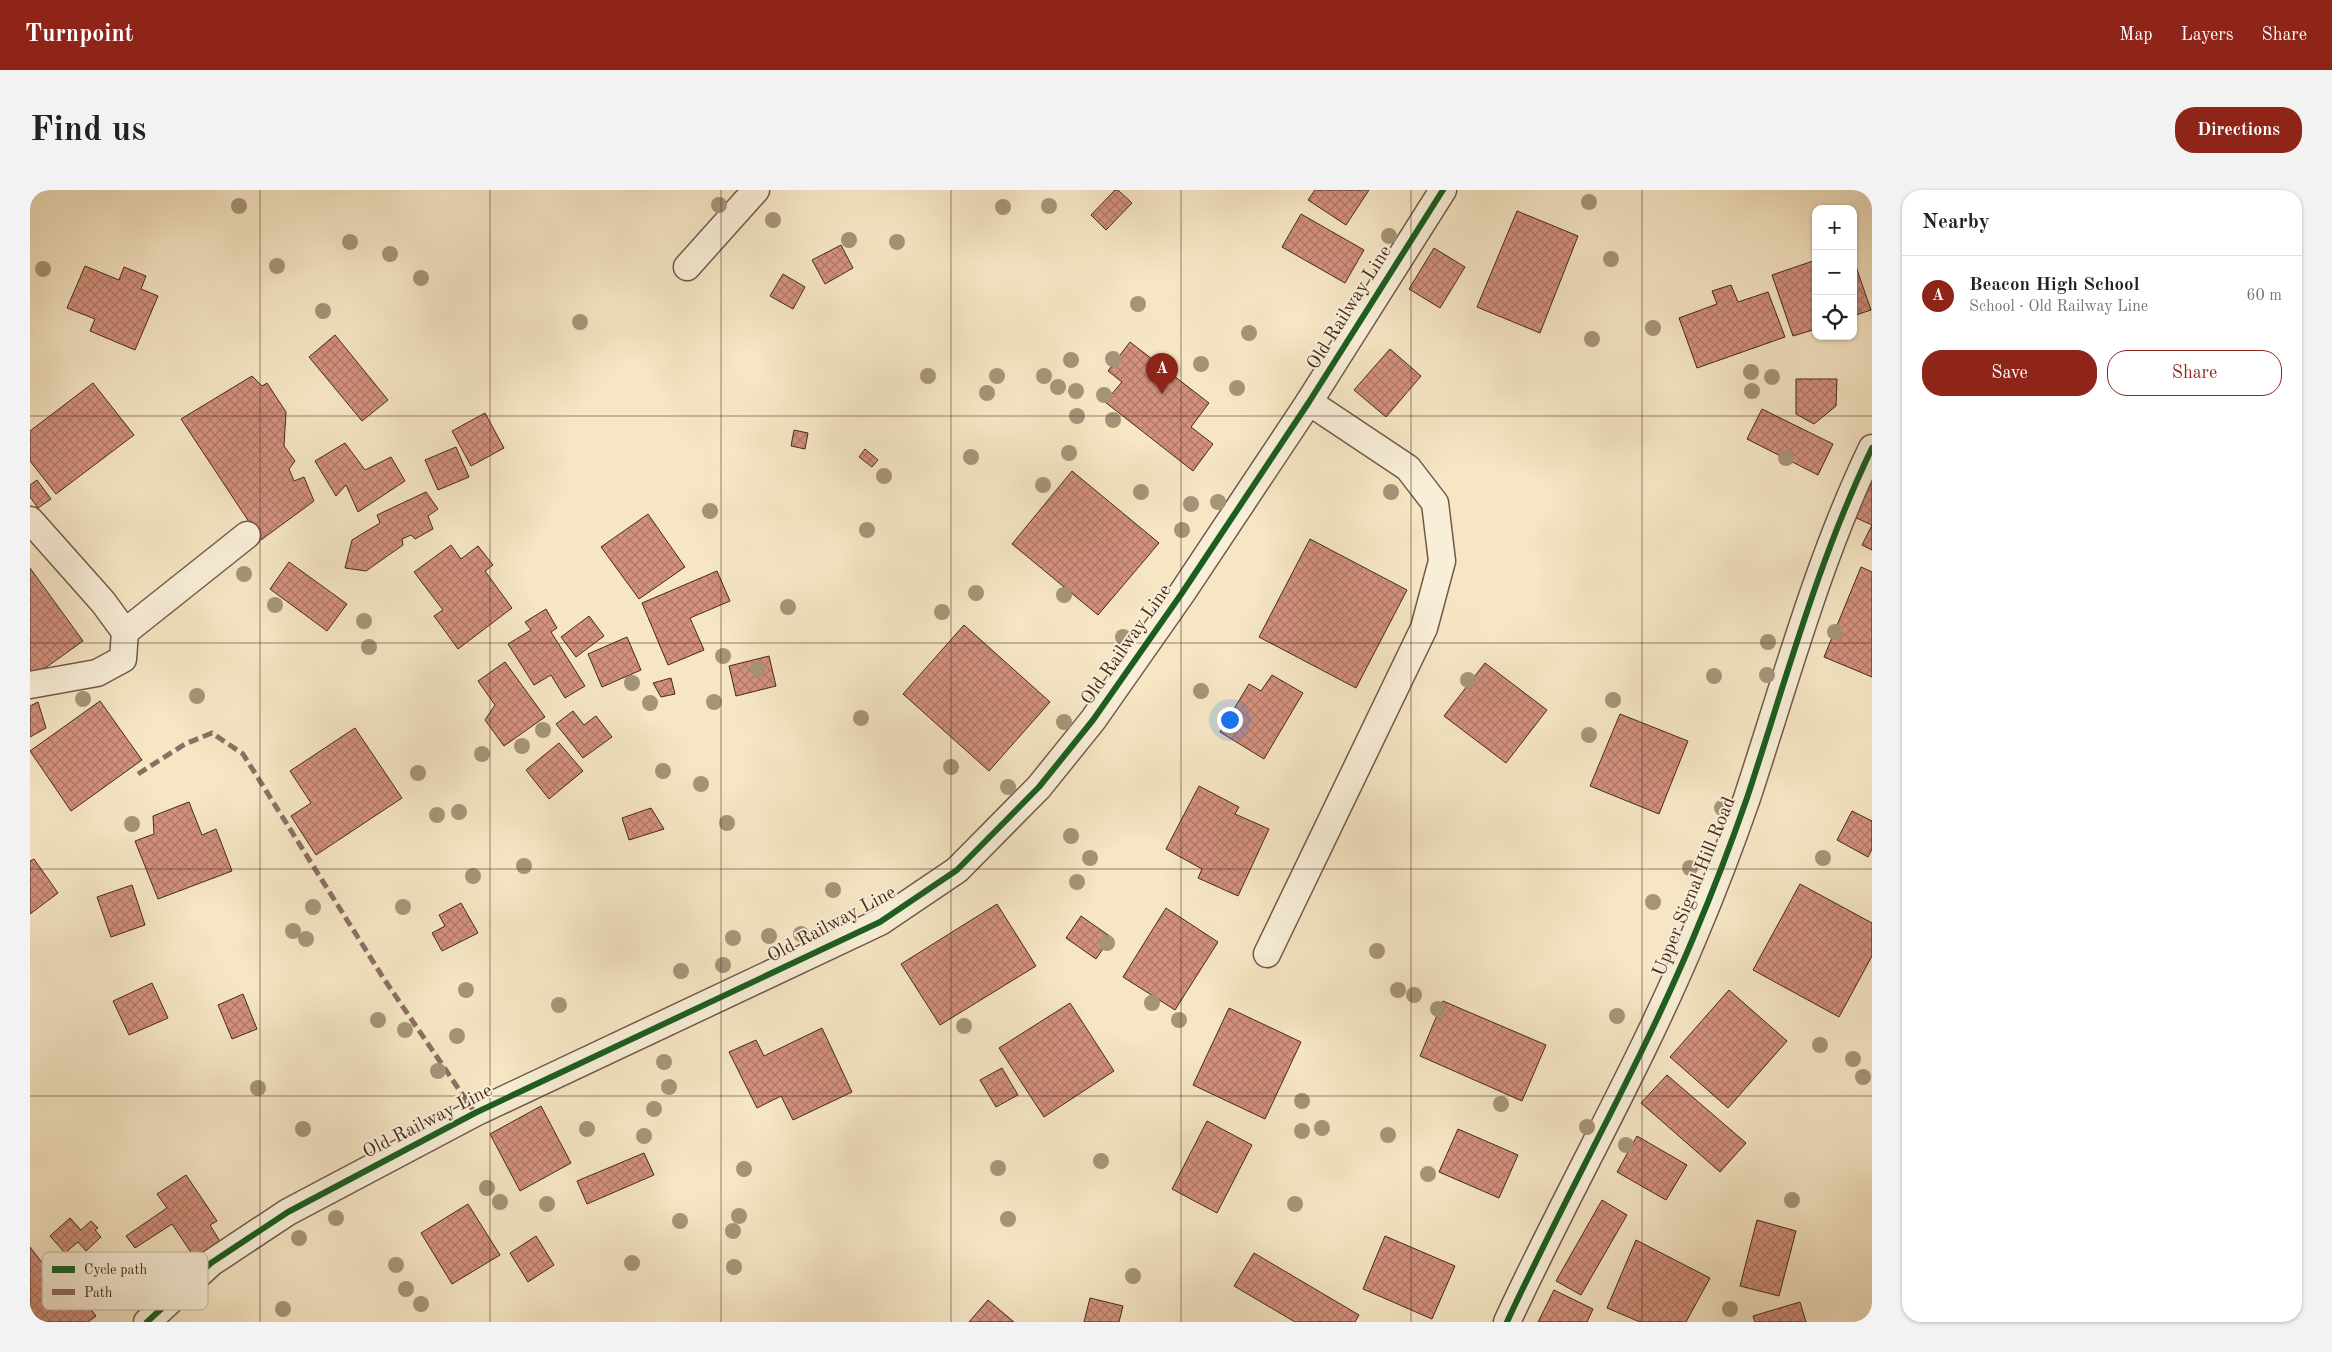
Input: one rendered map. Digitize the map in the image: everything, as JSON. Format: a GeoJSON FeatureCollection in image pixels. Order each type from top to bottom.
{"type":"FeatureCollection","features":[{"type":"Feature","properties":{"kind":"street"},"geometry":{"type":"LineString","coordinates":[[687,267],[756,190]]}},
{"type":"Feature","properties":{"kind":"street","name":"Old Railway Line"},"geometry":{"type":"LineString","coordinates":[[208,1266],[288,1212],[475,1114],[880,922],[956,870],[1039,787],[1093,720],[1182,593],[1309,402],[1443,190]]}},
{"type":"Feature","properties":{"kind":"street"},"geometry":{"type":"LineString","coordinates":[[1267,954],[1424,628],[1442,561],[1435,503],[1408,468],[1309,402]]}},
{"type":"Feature","properties":{"kind":"street","name":"Upper Signal Hill Road"},"geometry":{"type":"LineString","coordinates":[[1507,1322],[1629,1080],[1694,936],[1746,800],[1808,606],[1855,484],[1872,448]]}},
{"type":"Feature","properties":{"kind":"street"},"geometry":{"type":"LineString","coordinates":[[30,520],[103,602],[125,632],[123,659],[97,673],[30,685]]}},
{"type":"Feature","properties":{"kind":"street"},"geometry":{"type":"LineString","coordinates":[[125,632],[247,535]]}},
{"type":"Feature","properties":{"kind":"street","name":"Old Railway Line"},"geometry":{"type":"LineString","coordinates":[[147,1322],[160,1310]]}},
{"type":"Feature","properties":{"kind":"building"},"geometry":{"type":"Polygon","coordinates":[[[1115,190],[1118,190],[1132,203],[1106,230],[1091,215],[1115,190]]]}},
{"type":"Feature","properties":{"kind":"building"},"geometry":{"type":"Polygon","coordinates":[[[1315,190],[1369,190],[1346,225],[1308,200],[1315,190]]]}},
{"type":"Feature","properties":{"kind":"building"},"geometry":{"type":"Polygon","coordinates":[[[1517,211],[1578,236],[1540,333],[1477,307],[1517,211]]]}},
{"type":"Feature","properties":{"kind":"building"},"geometry":{"type":"Polygon","coordinates":[[[1301,214],[1364,250],[1345,283],[1282,247],[1301,214]]]}},
{"type":"Feature","properties":{"kind":"building"},"geometry":{"type":"Polygon","coordinates":[[[841,245],[853,268],[825,284],[812,260],[841,245]]]}},
{"type":"Feature","properties":{"kind":"building"},"geometry":{"type":"Polygon","coordinates":[[[1434,248],[1465,267],[1440,308],[1409,289],[1434,248]]]}},
{"type":"Feature","properties":{"kind":"building"},"geometry":{"type":"Polygon","coordinates":[[[1812,261],[1812,330],[1793,336],[1772,275],[1812,261]]]}},
{"type":"Feature","properties":{"kind":"building"},"geometry":{"type":"Polygon","coordinates":[[[85,266],[119,280],[124,267],[146,276],[141,289],[158,296],[135,350],[90,331],[95,319],[67,308],[85,266]]]}},
{"type":"Feature","properties":{"kind":"building"},"geometry":{"type":"Polygon","coordinates":[[[1857,270],[1871,310],[1857,315],[1857,270]]]}},
{"type":"Feature","properties":{"kind":"building"},"geometry":{"type":"Polygon","coordinates":[[[783,274],[805,287],[793,309],[770,296],[783,274]]]}},
{"type":"Feature","properties":{"kind":"building"},"geometry":{"type":"Polygon","coordinates":[[[1731,285],[1738,302],[1768,292],[1785,337],[1697,368],[1679,318],[1717,304],[1712,291],[1731,285]]]}},
{"type":"Feature","properties":{"kind":"building"},"geometry":{"type":"Polygon","coordinates":[[[335,335],[388,400],[362,421],[309,357],[335,335]]]}},
{"type":"Feature","properties":{"kind":"building"},"geometry":{"type":"Polygon","coordinates":[[[1130,342],[1209,403],[1191,427],[1213,444],[1193,471],[1105,402],[1122,382],[1108,371],[1130,342]]]}},
{"type":"Feature","properties":{"kind":"building"},"geometry":{"type":"Polygon","coordinates":[[[1390,349],[1421,376],[1386,417],[1354,390],[1390,349]]]}},
{"type":"Feature","properties":{"kind":"building"},"geometry":{"type":"Polygon","coordinates":[[[252,376],[262,386],[267,383],[286,412],[284,446],[295,461],[289,469],[294,481],[304,477],[314,501],[261,540],[181,419],[252,376]]]}},
{"type":"Feature","properties":{"kind":"building"},"geometry":{"type":"Polygon","coordinates":[[[1796,379],[1837,379],[1836,406],[1814,424],[1796,414],[1796,379]]]}},
{"type":"Feature","properties":{"kind":"building"},"geometry":{"type":"Polygon","coordinates":[[[93,383],[134,435],[56,494],[30,461],[30,431],[93,383]]]}},
{"type":"Feature","properties":{"kind":"building"},"geometry":{"type":"Polygon","coordinates":[[[1762,409],[1833,444],[1818,475],[1747,439],[1762,409]]]}},
{"type":"Feature","properties":{"kind":"building"},"geometry":{"type":"Polygon","coordinates":[[[485,413],[504,448],[471,466],[452,431],[485,413]]]}},
{"type":"Feature","properties":{"kind":"building"},"geometry":{"type":"Polygon","coordinates":[[[794,430],[808,433],[805,449],[791,446],[794,430]]]}},
{"type":"Feature","properties":{"kind":"building"},"geometry":{"type":"Polygon","coordinates":[[[345,443],[365,470],[391,457],[405,481],[358,512],[346,485],[336,496],[315,461],[345,443]]]}},
{"type":"Feature","properties":{"kind":"building"},"geometry":{"type":"Polygon","coordinates":[[[456,447],[469,477],[438,490],[425,460],[456,447]]]}},
{"type":"Feature","properties":{"kind":"building"},"geometry":{"type":"Polygon","coordinates":[[[865,449],[878,460],[872,467],[859,457],[865,449]]]}},
{"type":"Feature","properties":{"kind":"building"},"geometry":{"type":"Polygon","coordinates":[[[1072,471],[1159,543],[1098,615],[1012,544],[1072,471]]]}},
{"type":"Feature","properties":{"kind":"building"},"geometry":{"type":"Polygon","coordinates":[[[37,480],[51,499],[38,508],[30,497],[30,485],[37,480]]]}},
{"type":"Feature","properties":{"kind":"building"},"geometry":{"type":"Polygon","coordinates":[[[1872,482],[1872,525],[1854,517],[1872,482]]]}},
{"type":"Feature","properties":{"kind":"building"},"geometry":{"type":"Polygon","coordinates":[[[426,492],[438,509],[428,516],[433,529],[415,539],[411,535],[402,539],[403,545],[366,571],[345,568],[352,540],[380,523],[377,515],[426,492]]]}},
{"type":"Feature","properties":{"kind":"building"},"geometry":{"type":"Polygon","coordinates":[[[648,514],[685,567],[639,599],[601,547],[648,514]]]}},
{"type":"Feature","properties":{"kind":"building"},"geometry":{"type":"Polygon","coordinates":[[[1872,525],[1872,550],[1862,545],[1872,525]]]}},
{"type":"Feature","properties":{"kind":"building"},"geometry":{"type":"Polygon","coordinates":[[[1310,539],[1407,590],[1356,688],[1259,637],[1310,539]]]}},
{"type":"Feature","properties":{"kind":"building"},"geometry":{"type":"Polygon","coordinates":[[[451,545],[461,559],[478,546],[493,565],[485,571],[512,608],[458,649],[434,616],[443,610],[414,572],[451,545]]]}},
{"type":"Feature","properties":{"kind":"building"},"geometry":{"type":"Polygon","coordinates":[[[289,562],[347,604],[327,631],[270,589],[289,562]]]}},
{"type":"Feature","properties":{"kind":"building"},"geometry":{"type":"Polygon","coordinates":[[[1861,567],[1872,572],[1872,677],[1824,657],[1861,567]]]}},
{"type":"Feature","properties":{"kind":"building"},"geometry":{"type":"Polygon","coordinates":[[[30,568],[83,641],[34,676],[30,671],[30,568]]]}},
{"type":"Feature","properties":{"kind":"building"},"geometry":{"type":"Polygon","coordinates":[[[717,571],[730,601],[690,618],[704,650],[668,665],[642,603],[717,571]]]}},
{"type":"Feature","properties":{"kind":"building"},"geometry":{"type":"Polygon","coordinates":[[[546,609],[557,628],[551,632],[585,686],[565,698],[551,675],[534,685],[508,644],[531,630],[525,622],[546,609]]]}},
{"type":"Feature","properties":{"kind":"building"},"geometry":{"type":"Polygon","coordinates":[[[589,616],[604,636],[576,657],[561,637],[589,616]]]}},
{"type":"Feature","properties":{"kind":"building"},"geometry":{"type":"Polygon","coordinates":[[[964,625],[1050,702],[989,771],[903,694],[964,625]]]}},
{"type":"Feature","properties":{"kind":"building"},"geometry":{"type":"Polygon","coordinates":[[[627,637],[641,670],[602,687],[588,654],[627,637]]]}},
{"type":"Feature","properties":{"kind":"building"},"geometry":{"type":"Polygon","coordinates":[[[769,656],[776,686],[736,696],[729,666],[769,656]]]}},
{"type":"Feature","properties":{"kind":"building"},"geometry":{"type":"Polygon","coordinates":[[[505,662],[545,717],[504,746],[485,720],[495,705],[478,681],[505,662]]]}},
{"type":"Feature","properties":{"kind":"building"},"geometry":{"type":"Polygon","coordinates":[[[1485,663],[1547,710],[1506,763],[1444,716],[1485,663]]]}},
{"type":"Feature","properties":{"kind":"building"},"geometry":{"type":"Polygon","coordinates":[[[1272,675],[1303,693],[1264,759],[1220,732],[1249,684],[1261,691],[1272,675]]]}},
{"type":"Feature","properties":{"kind":"building"},"geometry":{"type":"Polygon","coordinates":[[[671,678],[675,694],[661,697],[653,683],[671,678]]]}},
{"type":"Feature","properties":{"kind":"building"},"geometry":{"type":"Polygon","coordinates":[[[100,701],[142,760],[71,811],[30,751],[100,701]]]}},
{"type":"Feature","properties":{"kind":"building"},"geometry":{"type":"Polygon","coordinates":[[[38,702],[46,728],[30,737],[30,706],[38,702]]]}},
{"type":"Feature","properties":{"kind":"building"},"geometry":{"type":"Polygon","coordinates":[[[573,711],[584,725],[596,716],[612,737],[583,758],[556,724],[573,711]]]}},
{"type":"Feature","properties":{"kind":"building"},"geometry":{"type":"Polygon","coordinates":[[[1620,714],[1688,741],[1659,814],[1590,786],[1620,714]]]}},
{"type":"Feature","properties":{"kind":"building"},"geometry":{"type":"Polygon","coordinates":[[[355,728],[402,798],[316,855],[291,816],[311,803],[290,771],[355,728]]]}},
{"type":"Feature","properties":{"kind":"building"},"geometry":{"type":"Polygon","coordinates":[[[559,743],[583,771],[549,799],[526,770],[559,743]]]}},
{"type":"Feature","properties":{"kind":"building"},"geometry":{"type":"Polygon","coordinates":[[[1199,786],[1239,807],[1235,814],[1269,829],[1238,896],[1198,878],[1202,869],[1166,849],[1199,786]]]}},
{"type":"Feature","properties":{"kind":"building"},"geometry":{"type":"Polygon","coordinates":[[[189,802],[202,835],[216,829],[232,871],[158,899],[135,841],[154,834],[153,816],[189,802]]]}},
{"type":"Feature","properties":{"kind":"building"},"geometry":{"type":"Polygon","coordinates":[[[651,808],[664,829],[629,840],[622,818],[651,808]]]}},
{"type":"Feature","properties":{"kind":"building"},"geometry":{"type":"Polygon","coordinates":[[[1852,811],[1872,821],[1872,849],[1868,857],[1837,840],[1852,811]]]}},
{"type":"Feature","properties":{"kind":"building"},"geometry":{"type":"Polygon","coordinates":[[[34,859],[58,893],[30,914],[30,861],[34,859]]]}},
{"type":"Feature","properties":{"kind":"building"},"geometry":{"type":"Polygon","coordinates":[[[1800,884],[1872,923],[1872,956],[1839,1017],[1753,970],[1800,884]]]}},
{"type":"Feature","properties":{"kind":"building"},"geometry":{"type":"Polygon","coordinates":[[[132,885],[145,925],[111,937],[97,897],[132,885]]]}},
{"type":"Feature","properties":{"kind":"building"},"geometry":{"type":"Polygon","coordinates":[[[461,903],[478,933],[442,951],[432,933],[445,926],[439,915],[461,903]]]}},
{"type":"Feature","properties":{"kind":"building"},"geometry":{"type":"Polygon","coordinates":[[[997,904],[1036,966],[940,1025],[901,964],[997,904]]]}},
{"type":"Feature","properties":{"kind":"building"},"geometry":{"type":"Polygon","coordinates":[[[1166,908],[1218,942],[1175,1010],[1123,977],[1166,908]]]}},
{"type":"Feature","properties":{"kind":"building"},"geometry":{"type":"Polygon","coordinates":[[[1081,916],[1111,937],[1096,959],[1066,938],[1081,916]]]}},
{"type":"Feature","properties":{"kind":"building"},"geometry":{"type":"Polygon","coordinates":[[[152,983],[168,1018],[129,1035],[113,1001],[152,983]]]}},
{"type":"Feature","properties":{"kind":"building"},"geometry":{"type":"Polygon","coordinates":[[[1729,990],[1787,1041],[1728,1108],[1670,1057],[1729,990]]]}},
{"type":"Feature","properties":{"kind":"building"},"geometry":{"type":"Polygon","coordinates":[[[243,994],[257,1029],[232,1039],[218,1005],[243,994]]]}},
{"type":"Feature","properties":{"kind":"building"},"geometry":{"type":"Polygon","coordinates":[[[1443,1001],[1546,1045],[1522,1101],[1420,1056],[1443,1001]]]}},
{"type":"Feature","properties":{"kind":"building"},"geometry":{"type":"Polygon","coordinates":[[[1070,1003],[1114,1071],[1044,1117],[999,1048],[1070,1003]]]}},
{"type":"Feature","properties":{"kind":"building"},"geometry":{"type":"Polygon","coordinates":[[[1229,1008],[1301,1042],[1265,1119],[1193,1085],[1229,1008]]]}},
{"type":"Feature","properties":{"kind":"building"},"geometry":{"type":"Polygon","coordinates":[[[822,1028],[852,1092],[793,1120],[781,1096],[757,1108],[729,1052],[756,1040],[764,1056],[822,1028]]]}},
{"type":"Feature","properties":{"kind":"building"},"geometry":{"type":"Polygon","coordinates":[[[1002,1068],[1018,1095],[996,1107],[980,1080],[1002,1068]]]}},
{"type":"Feature","properties":{"kind":"building"},"geometry":{"type":"Polygon","coordinates":[[[1667,1075],[1746,1143],[1720,1172],[1641,1103],[1667,1075]]]}},
{"type":"Feature","properties":{"kind":"building"},"geometry":{"type":"Polygon","coordinates":[[[541,1106],[571,1163],[520,1191],[490,1134],[541,1106]]]}},
{"type":"Feature","properties":{"kind":"building"},"geometry":{"type":"Polygon","coordinates":[[[1207,1121],[1252,1145],[1217,1213],[1172,1189],[1207,1121]]]}},
{"type":"Feature","properties":{"kind":"building"},"geometry":{"type":"Polygon","coordinates":[[[1458,1129],[1518,1155],[1499,1198],[1439,1172],[1458,1129]]]}},
{"type":"Feature","properties":{"kind":"building"},"geometry":{"type":"Polygon","coordinates":[[[1637,1136],[1687,1165],[1666,1200],[1617,1172],[1637,1136]]]}},
{"type":"Feature","properties":{"kind":"building"},"geometry":{"type":"Polygon","coordinates":[[[644,1153],[654,1175],[587,1204],[577,1181],[644,1153]]]}},
{"type":"Feature","properties":{"kind":"building"},"geometry":{"type":"Polygon","coordinates":[[[186,1175],[217,1221],[210,1225],[221,1243],[208,1252],[191,1252],[172,1224],[135,1248],[126,1236],[167,1208],[157,1194],[186,1175]]]}},
{"type":"Feature","properties":{"kind":"building"},"geometry":{"type":"Polygon","coordinates":[[[1602,1200],[1627,1215],[1581,1295],[1556,1281],[1602,1200]]]}},
{"type":"Feature","properties":{"kind":"building"},"geometry":{"type":"Polygon","coordinates":[[[468,1204],[500,1255],[452,1284],[421,1233],[468,1204]]]}},
{"type":"Feature","properties":{"kind":"building"},"geometry":{"type":"Polygon","coordinates":[[[70,1218],[81,1230],[91,1221],[98,1228],[95,1230],[101,1237],[86,1251],[78,1242],[64,1252],[50,1236],[70,1218]]]}},
{"type":"Feature","properties":{"kind":"building"},"geometry":{"type":"Polygon","coordinates":[[[1757,1220],[1796,1231],[1779,1296],[1740,1286],[1757,1220]]]}},
{"type":"Feature","properties":{"kind":"building"},"geometry":{"type":"Polygon","coordinates":[[[536,1236],[554,1265],[528,1282],[510,1253],[536,1236]]]}},
{"type":"Feature","properties":{"kind":"building"},"geometry":{"type":"Polygon","coordinates":[[[1385,1236],[1455,1266],[1432,1319],[1363,1289],[1385,1236]]]}},
{"type":"Feature","properties":{"kind":"building"},"geometry":{"type":"Polygon","coordinates":[[[1636,1240],[1710,1278],[1686,1322],[1640,1322],[1607,1308],[1636,1240]]]}},
{"type":"Feature","properties":{"kind":"building"},"geometry":{"type":"Polygon","coordinates":[[[30,1247],[42,1263],[42,1310],[91,1310],[96,1316],[88,1322],[30,1322],[30,1247]]]}},
{"type":"Feature","properties":{"kind":"building"},"geometry":{"type":"Polygon","coordinates":[[[1254,1253],[1359,1315],[1355,1322],[1295,1322],[1234,1286],[1254,1253]]]}},
{"type":"Feature","properties":{"kind":"building"},"geometry":{"type":"Polygon","coordinates":[[[1554,1290],[1593,1309],[1587,1322],[1538,1322],[1554,1290]]]}},
{"type":"Feature","properties":{"kind":"building"},"geometry":{"type":"Polygon","coordinates":[[[1090,1298],[1123,1306],[1119,1322],[1084,1322],[1090,1298]]]}},
{"type":"Feature","properties":{"kind":"building"},"geometry":{"type":"Polygon","coordinates":[[[988,1300],[1014,1322],[969,1322],[988,1300]]]}},
{"type":"Feature","properties":{"kind":"building"},"geometry":{"type":"Polygon","coordinates":[[[1800,1302],[1806,1322],[1755,1322],[1753,1316],[1800,1302]]]}},
{"type":"Feature","properties":{"kind":"marked path"},"geometry":{"type":"LineString","coordinates":[[138,774],[185,744],[212,733],[243,754],[384,979],[475,1113]]}},
{"type":"Feature","properties":{"kind":"cycle path"},"geometry":{"type":"LineString","coordinates":[[208,1266],[288,1212],[475,1113],[880,922],[957,870],[1039,787],[1093,720],[1182,593],[1309,402],[1443,190]]}},
{"type":"Feature","properties":{"kind":"cycle path"},"geometry":{"type":"LineString","coordinates":[[1507,1322],[1650,1034],[1694,936],[1747,798],[1789,665],[1835,533],[1872,448]]}},
{"type":"Feature","properties":{"kind":"cycle path"},"geometry":{"type":"LineString","coordinates":[[147,1322],[160,1310]]}},
{"type":"Feature","properties":{"kind":"place","name":"Beacon High School"},"geometry":{"type":"Point","coordinates":[1162,394]}}]}
